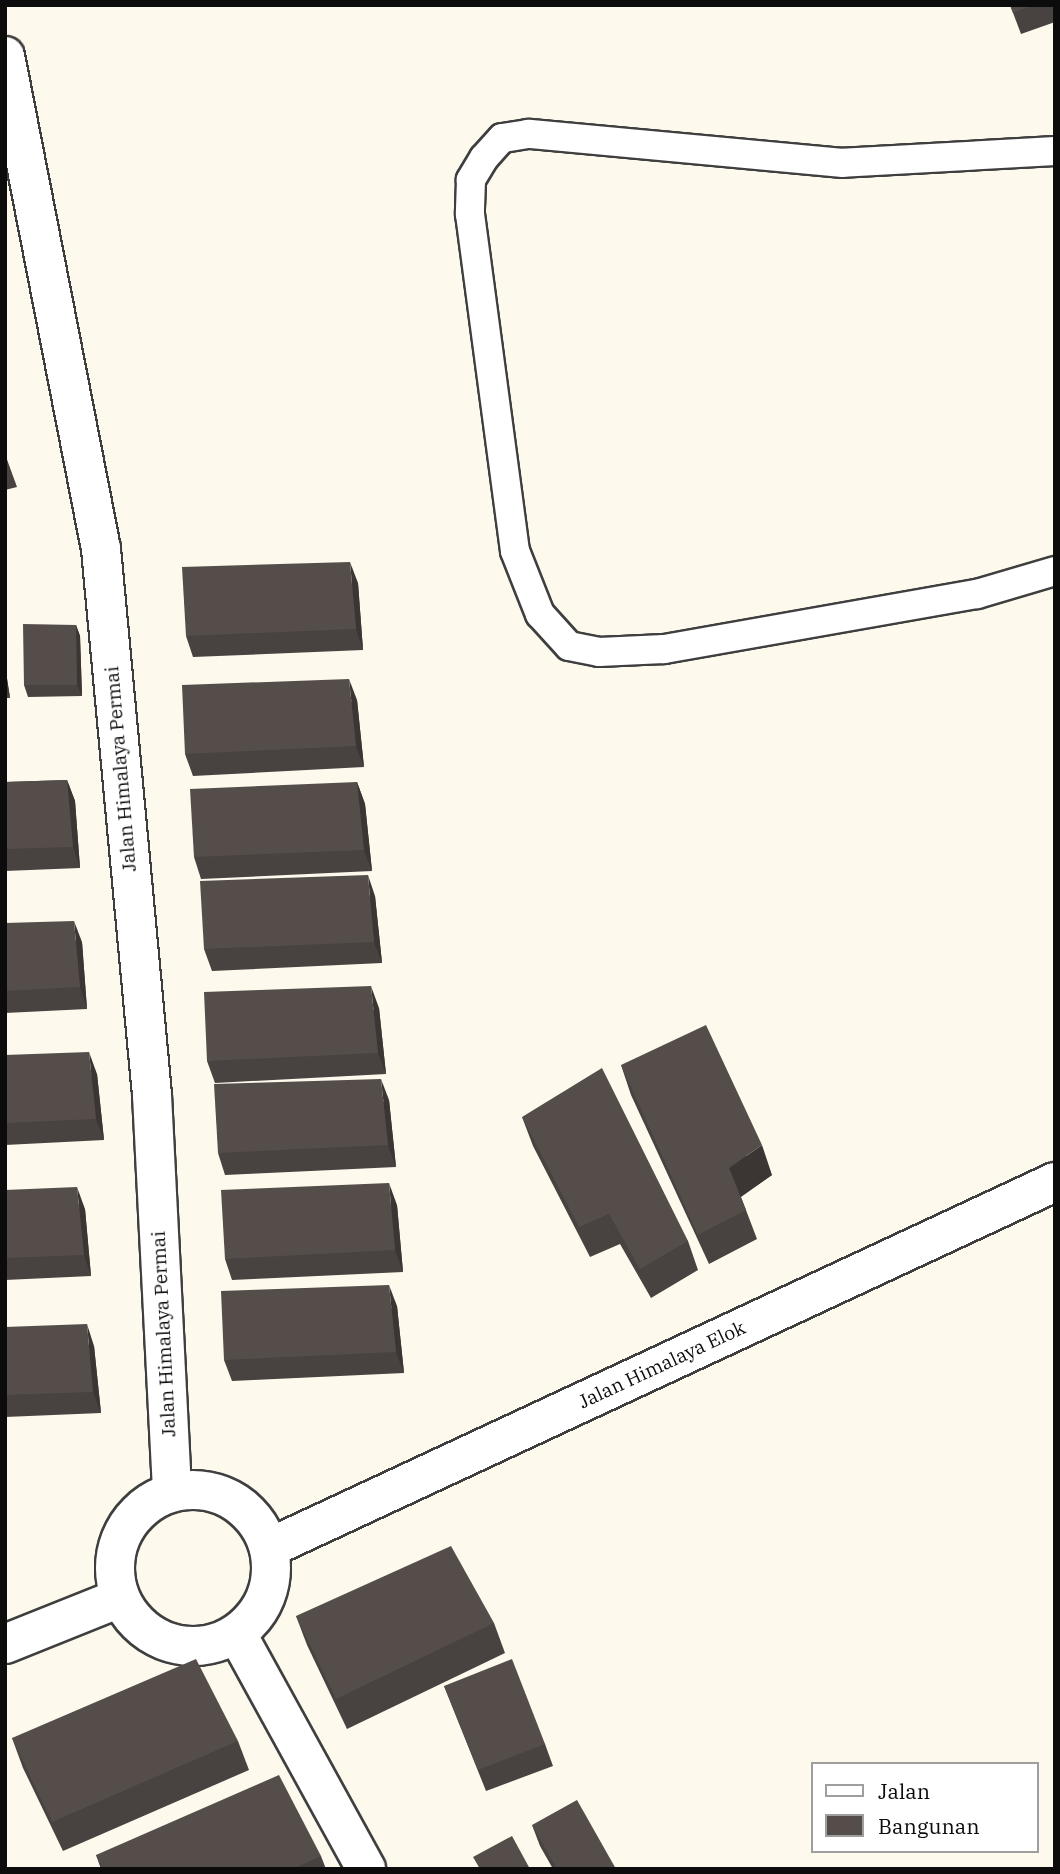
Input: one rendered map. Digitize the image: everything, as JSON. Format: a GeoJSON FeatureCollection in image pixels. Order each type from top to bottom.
{"type":"FeatureCollection","features":[{"type":"Feature","properties":{"kind":"street","name":"Jalan Himalaya Permai"},"geometry":{"type":"LineString","coordinates":[[5,56],[101,549],[152,1095],[172,1491]]}},
{"type":"Feature","properties":{"kind":"street","name":"Jalan Himalaya Elok"},"geometry":{"type":"LineString","coordinates":[[269,1548],[1055,1182]]}},
{"type":"Feature","properties":{"kind":"street"},"geometry":{"type":"LineString","coordinates":[[172,1491],[223,1494],[260,1525],[269,1548],[267,1597],[237,1634],[211,1645],[184,1646],[135,1622],[120,1598],[115,1572],[123,1533],[148,1503],[172,1491]]}},
{"type":"Feature","properties":{"kind":"street"},"geometry":{"type":"LineString","coordinates":[[5,1644],[120,1598]]}},
{"type":"Feature","properties":{"kind":"street"},"geometry":{"type":"LineString","coordinates":[[237,1634],[366,1869]]}},
{"type":"Feature","properties":{"kind":"lane"},"geometry":{"type":"LineString","coordinates":[[1055,151],[831,163],[528,134],[502,138],[484,158],[471,180],[470,214],[515,551],[540,614],[569,646],[599,652],[664,649],[978,594],[1055,571]]}},
{"type":"Feature","properties":{"kind":"building"},"geometry":{"type":"Polygon","coordinates":[[[1010,5],[1033,5],[1013,13],[1010,5]]]}},
{"type":"Feature","properties":{"kind":"building"},"geometry":{"type":"Polygon","coordinates":[[[350,562],[356,629],[186,636],[182,567],[350,562]]]}},
{"type":"Feature","properties":{"kind":"building"},"geometry":{"type":"Polygon","coordinates":[[[23,624],[76,625],[77,685],[24,685],[23,624]]]}},
{"type":"Feature","properties":{"kind":"building"},"geometry":{"type":"Polygon","coordinates":[[[349,679],[356,746],[185,754],[182,685],[349,679]]]}},
{"type":"Feature","properties":{"kind":"building"},"geometry":{"type":"Polygon","coordinates":[[[67,780],[73,847],[5,849],[5,782],[67,780]]]}},
{"type":"Feature","properties":{"kind":"building"},"geometry":{"type":"Polygon","coordinates":[[[357,782],[364,850],[194,857],[190,789],[357,782]]]}},
{"type":"Feature","properties":{"kind":"building"},"geometry":{"type":"Polygon","coordinates":[[[368,875],[374,942],[204,949],[200,881],[368,875]]]}},
{"type":"Feature","properties":{"kind":"building"},"geometry":{"type":"Polygon","coordinates":[[[74,921],[80,987],[5,991],[5,923],[74,921]]]}},
{"type":"Feature","properties":{"kind":"building"},"geometry":{"type":"Polygon","coordinates":[[[371,986],[378,1053],[207,1061],[204,992],[371,986]]]}},
{"type":"Feature","properties":{"kind":"building"},"geometry":{"type":"Polygon","coordinates":[[[706,1025],[762,1145],[729,1168],[746,1210],[698,1235],[621,1065],[706,1025]]]}},
{"type":"Feature","properties":{"kind":"building"},"geometry":{"type":"Polygon","coordinates":[[[89,1052],[96,1119],[5,1123],[5,1055],[89,1052]]]}},
{"type":"Feature","properties":{"kind":"building"},"geometry":{"type":"Polygon","coordinates":[[[602,1068],[688,1241],[640,1269],[609,1214],[579,1227],[522,1117],[602,1068]]]}},
{"type":"Feature","properties":{"kind":"building"},"geometry":{"type":"Polygon","coordinates":[[[381,1079],[388,1145],[218,1153],[214,1084],[381,1079]]]}},
{"type":"Feature","properties":{"kind":"building"},"geometry":{"type":"Polygon","coordinates":[[[389,1183],[395,1250],[225,1259],[221,1190],[389,1183]]]}},
{"type":"Feature","properties":{"kind":"building"},"geometry":{"type":"Polygon","coordinates":[[[77,1187],[84,1255],[5,1258],[5,1190],[77,1187]]]}},
{"type":"Feature","properties":{"kind":"building"},"geometry":{"type":"Polygon","coordinates":[[[389,1285],[396,1352],[224,1360],[221,1291],[389,1285]]]}},
{"type":"Feature","properties":{"kind":"building"},"geometry":{"type":"Polygon","coordinates":[[[87,1324],[93,1392],[5,1395],[5,1327],[87,1324]]]}},
{"type":"Feature","properties":{"kind":"building"},"geometry":{"type":"Polygon","coordinates":[[[451,1546],[494,1623],[336,1699],[296,1616],[451,1546]]]}},
{"type":"Feature","properties":{"kind":"building"},"geometry":{"type":"Polygon","coordinates":[[[196,1659],[238,1741],[52,1822],[12,1738],[196,1659]]]}},
{"type":"Feature","properties":{"kind":"building"},"geometry":{"type":"Polygon","coordinates":[[[512,1659],[545,1744],[478,1770],[444,1686],[512,1659]]]}},
{"type":"Feature","properties":{"kind":"building"},"geometry":{"type":"Polygon","coordinates":[[[279,1775],[321,1856],[293,1869],[103,1869],[96,1855],[279,1775]]]}},
{"type":"Feature","properties":{"kind":"building"},"geometry":{"type":"Polygon","coordinates":[[[577,1800],[616,1869],[557,1869],[532,1825],[577,1800]]]}},
{"type":"Feature","properties":{"kind":"building"},"geometry":{"type":"Polygon","coordinates":[[[512,1836],[530,1869],[480,1869],[473,1857],[512,1836]]]}}]}
